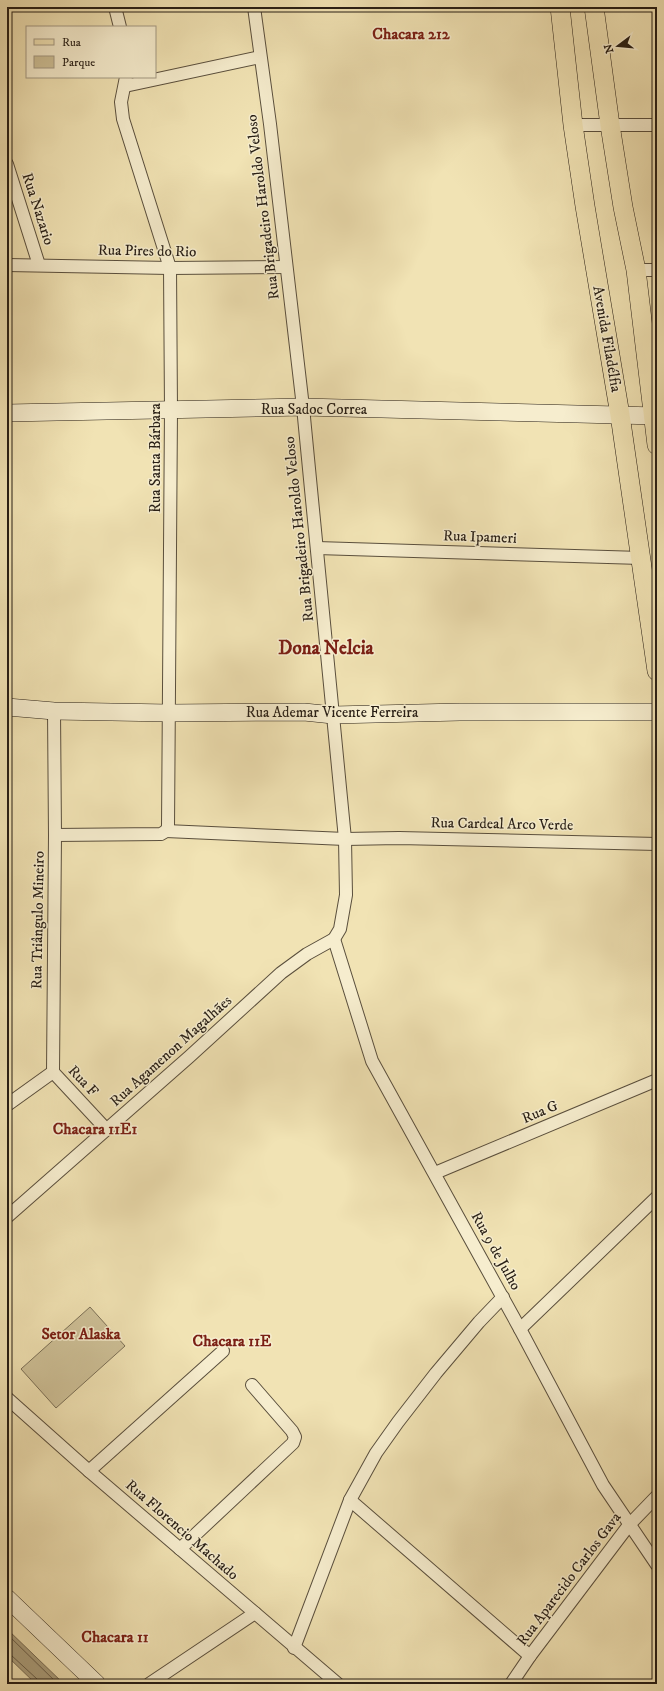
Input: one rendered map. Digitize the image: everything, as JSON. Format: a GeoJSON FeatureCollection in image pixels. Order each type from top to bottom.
{"type":"FeatureCollection","features":[{"type":"Feature","properties":{"kind":"main road","name":"Avenida Filadélfia"},"geometry":{"type":"LineString","coordinates":[[560,7],[573,125],[620,415],[657,671]]}},
{"type":"Feature","properties":{"kind":"main road"},"geometry":{"type":"LineString","coordinates":[[594,7],[623,207],[636,270],[655,416],[657,445]]}},
{"type":"Feature","properties":{"kind":"street"},"geometry":{"type":"LineString","coordinates":[[115,7],[120,26]]}},
{"type":"Feature","properties":{"kind":"street","name":"Rua Brigadeiro Haroldo Veloso"},"geometry":{"type":"LineString","coordinates":[[254,7],[270,124],[303,407],[345,838],[346,896],[337,934]]}},
{"type":"Feature","properties":{"kind":"street"},"geometry":{"type":"LineString","coordinates":[[156,75],[260,57]]}},
{"type":"Feature","properties":{"kind":"street"},"geometry":{"type":"LineString","coordinates":[[125,81],[142,78]]}},
{"type":"Feature","properties":{"kind":"street","name":"Rua Santa Bárbara"},"geometry":{"type":"LineString","coordinates":[[125,81],[121,102],[124,119],[170,268],[171,410],[168,827],[164,833]]}},
{"type":"Feature","properties":{"kind":"street"},"geometry":{"type":"LineString","coordinates":[[573,125],[657,125]]}},
{"type":"Feature","properties":{"kind":"street","name":"Rua Nazario"},"geometry":{"type":"LineString","coordinates":[[7,164],[39,264]]}},
{"type":"Feature","properties":{"kind":"street","name":"Rua Pires do Rio"},"geometry":{"type":"LineString","coordinates":[[7,264],[170,268],[286,267]]}},
{"type":"Feature","properties":{"kind":"street"},"geometry":{"type":"LineString","coordinates":[[636,270],[657,270]]}},
{"type":"Feature","properties":{"kind":"street","name":"Rua Sadoc Correa"},"geometry":{"type":"LineString","coordinates":[[7,413],[303,407],[655,416]]}},
{"type":"Feature","properties":{"kind":"street","name":"Rua Ipameri"},"geometry":{"type":"LineString","coordinates":[[317,548],[641,558]]}},
{"type":"Feature","properties":{"kind":"street","name":"Rua Ademar Vicente Ferreira"},"geometry":{"type":"LineString","coordinates":[[7,707],[54,711],[169,713],[304,712],[333,715],[460,712],[657,712]]}},
{"type":"Feature","properties":{"kind":"street","name":"Rua Triângulo Mineiro"},"geometry":{"type":"LineString","coordinates":[[53,1072],[55,835],[54,711]]}},
{"type":"Feature","properties":{"kind":"street"},"geometry":{"type":"LineString","coordinates":[[55,835],[164,833]]}},
{"type":"Feature","properties":{"kind":"street","name":"Rua Cardeal Arco Verde"},"geometry":{"type":"LineString","coordinates":[[164,833],[657,844]]}},
{"type":"Feature","properties":{"kind":"street","name":"Rua Agamenon Magalhães"},"geometry":{"type":"LineString","coordinates":[[7,1217],[189,1057],[281,973],[337,934]]}},
{"type":"Feature","properties":{"kind":"street","name":"Rua 9 de Julho"},"geometry":{"type":"LineString","coordinates":[[337,934],[372,1061],[503,1297],[603,1485],[657,1565]]}},
{"type":"Feature","properties":{"kind":"street"},"geometry":{"type":"LineString","coordinates":[[7,1105],[53,1072]]}},
{"type":"Feature","properties":{"kind":"street","name":"Rua F"},"geometry":{"type":"LineString","coordinates":[[53,1072],[106,1129]]}},
{"type":"Feature","properties":{"kind":"street","name":"Rua G"},"geometry":{"type":"LineString","coordinates":[[435,1173],[657,1080]]}},
{"type":"Feature","properties":{"kind":"street"},"geometry":{"type":"LineString","coordinates":[[520,1329],[657,1197]]}},
{"type":"Feature","properties":{"kind":"street"},"geometry":{"type":"LineString","coordinates":[[294,1648],[350,1500],[376,1453],[436,1373],[479,1322],[503,1297]]}},
{"type":"Feature","properties":{"kind":"street"},"geometry":{"type":"LineString","coordinates":[[90,1471],[223,1351]]}},
{"type":"Feature","properties":{"kind":"street"},"geometry":{"type":"LineString","coordinates":[[180,1549],[293,1443],[295,1437],[292,1431],[252,1385]]}},
{"type":"Feature","properties":{"kind":"street","name":"Rua Florencio Machado"},"geometry":{"type":"LineString","coordinates":[[7,1398],[294,1648],[338,1684]]}},
{"type":"Feature","properties":{"kind":"street","name":"Rua Aparecido Carlos Gava"},"geometry":{"type":"LineString","coordinates":[[511,1684],[530,1656],[629,1525],[657,1496]]}},
{"type":"Feature","properties":{"kind":"street"},"geometry":{"type":"LineString","coordinates":[[350,1500],[530,1656]]}},
{"type":"Feature","properties":{"kind":"street"},"geometry":{"type":"LineString","coordinates":[[7,1598],[97,1684]]}},
{"type":"Feature","properties":{"kind":"street"},"geometry":{"type":"LineString","coordinates":[[149,1684],[255,1613]]}},
{"type":"Feature","properties":{"kind":"green space"},"geometry":{"type":"Polygon","coordinates":[[[90,1307],[125,1346],[56,1408],[21,1369],[90,1307]]]}},
{"type":"Feature","properties":{"kind":"water"},"geometry":{"type":"Polygon","coordinates":[[[7,1629],[64,1684],[36,1684],[7,1656],[7,1629]]]}},
{"type":"Feature","properties":{"kind":"district","name":"Chacara 212"},"geometry":{"type":"Point","coordinates":[411,34]}},
{"type":"Feature","properties":{"kind":"district","name":"Dona Nelcia"},"geometry":{"type":"Point","coordinates":[326,648]}},
{"type":"Feature","properties":{"kind":"district","name":"Chacara 11E1"},"geometry":{"type":"Point","coordinates":[95,1129]}},
{"type":"Feature","properties":{"kind":"district","name":"Setor Alaska"},"geometry":{"type":"Point","coordinates":[81,1334]}},
{"type":"Feature","properties":{"kind":"district","name":"Chacara 11E"},"geometry":{"type":"Point","coordinates":[232,1341]}},
{"type":"Feature","properties":{"kind":"district","name":"Chacara 11"},"geometry":{"type":"Point","coordinates":[115,1637]}}]}
